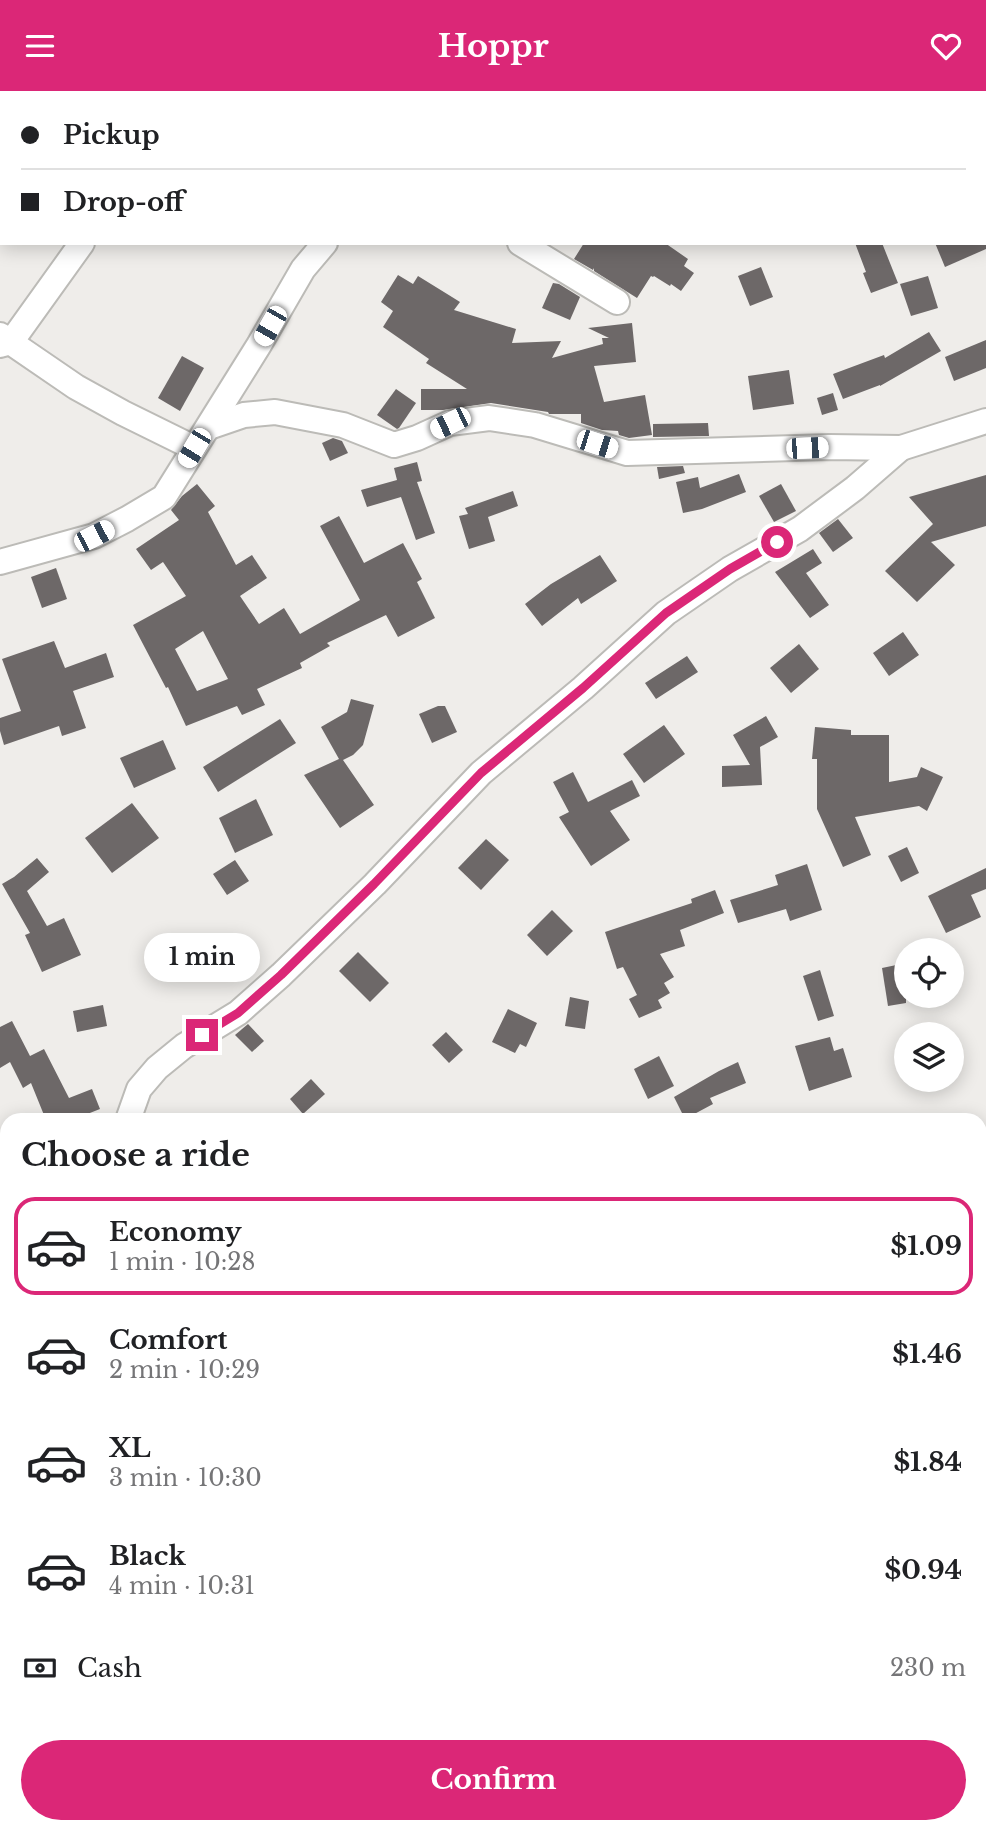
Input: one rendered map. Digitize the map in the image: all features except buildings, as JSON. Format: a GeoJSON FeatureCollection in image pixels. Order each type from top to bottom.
{"type":"FeatureCollection","features":[{"type":"Feature","properties":{"kind":"street"},"geometry":{"type":"LineString","coordinates":[[80,245],[4,341],[76,387],[194,448]]}},
{"type":"Feature","properties":{"kind":"street"},"geometry":{"type":"LineString","coordinates":[[0,562],[94,536],[164,497],[303,269],[324,245]]}},
{"type":"Feature","properties":{"kind":"street"},"geometry":{"type":"LineString","coordinates":[[523,245],[617,302]]}},
{"type":"Feature","properties":{"kind":"street"},"geometry":{"type":"LineString","coordinates":[[209,427],[244,415],[275,412],[343,425],[394,445],[417,439],[450,423],[489,418],[535,425],[627,453],[901,447],[986,421]]}},
{"type":"Feature","properties":{"kind":"street"},"geometry":{"type":"LineString","coordinates":[[130,1113],[139,1089],[157,1067],[184,1046],[238,1013],[281,975],[481,773],[583,688],[666,613],[730,569],[800,529],[855,488],[901,447]]}},
{"type":"Feature","properties":{"kind":"route"},"geometry":{"type":"LineString","coordinates":[[202,1035],[238,1013],[281,975],[481,773],[583,688],[666,613],[730,569],[777,542]]}}]}
